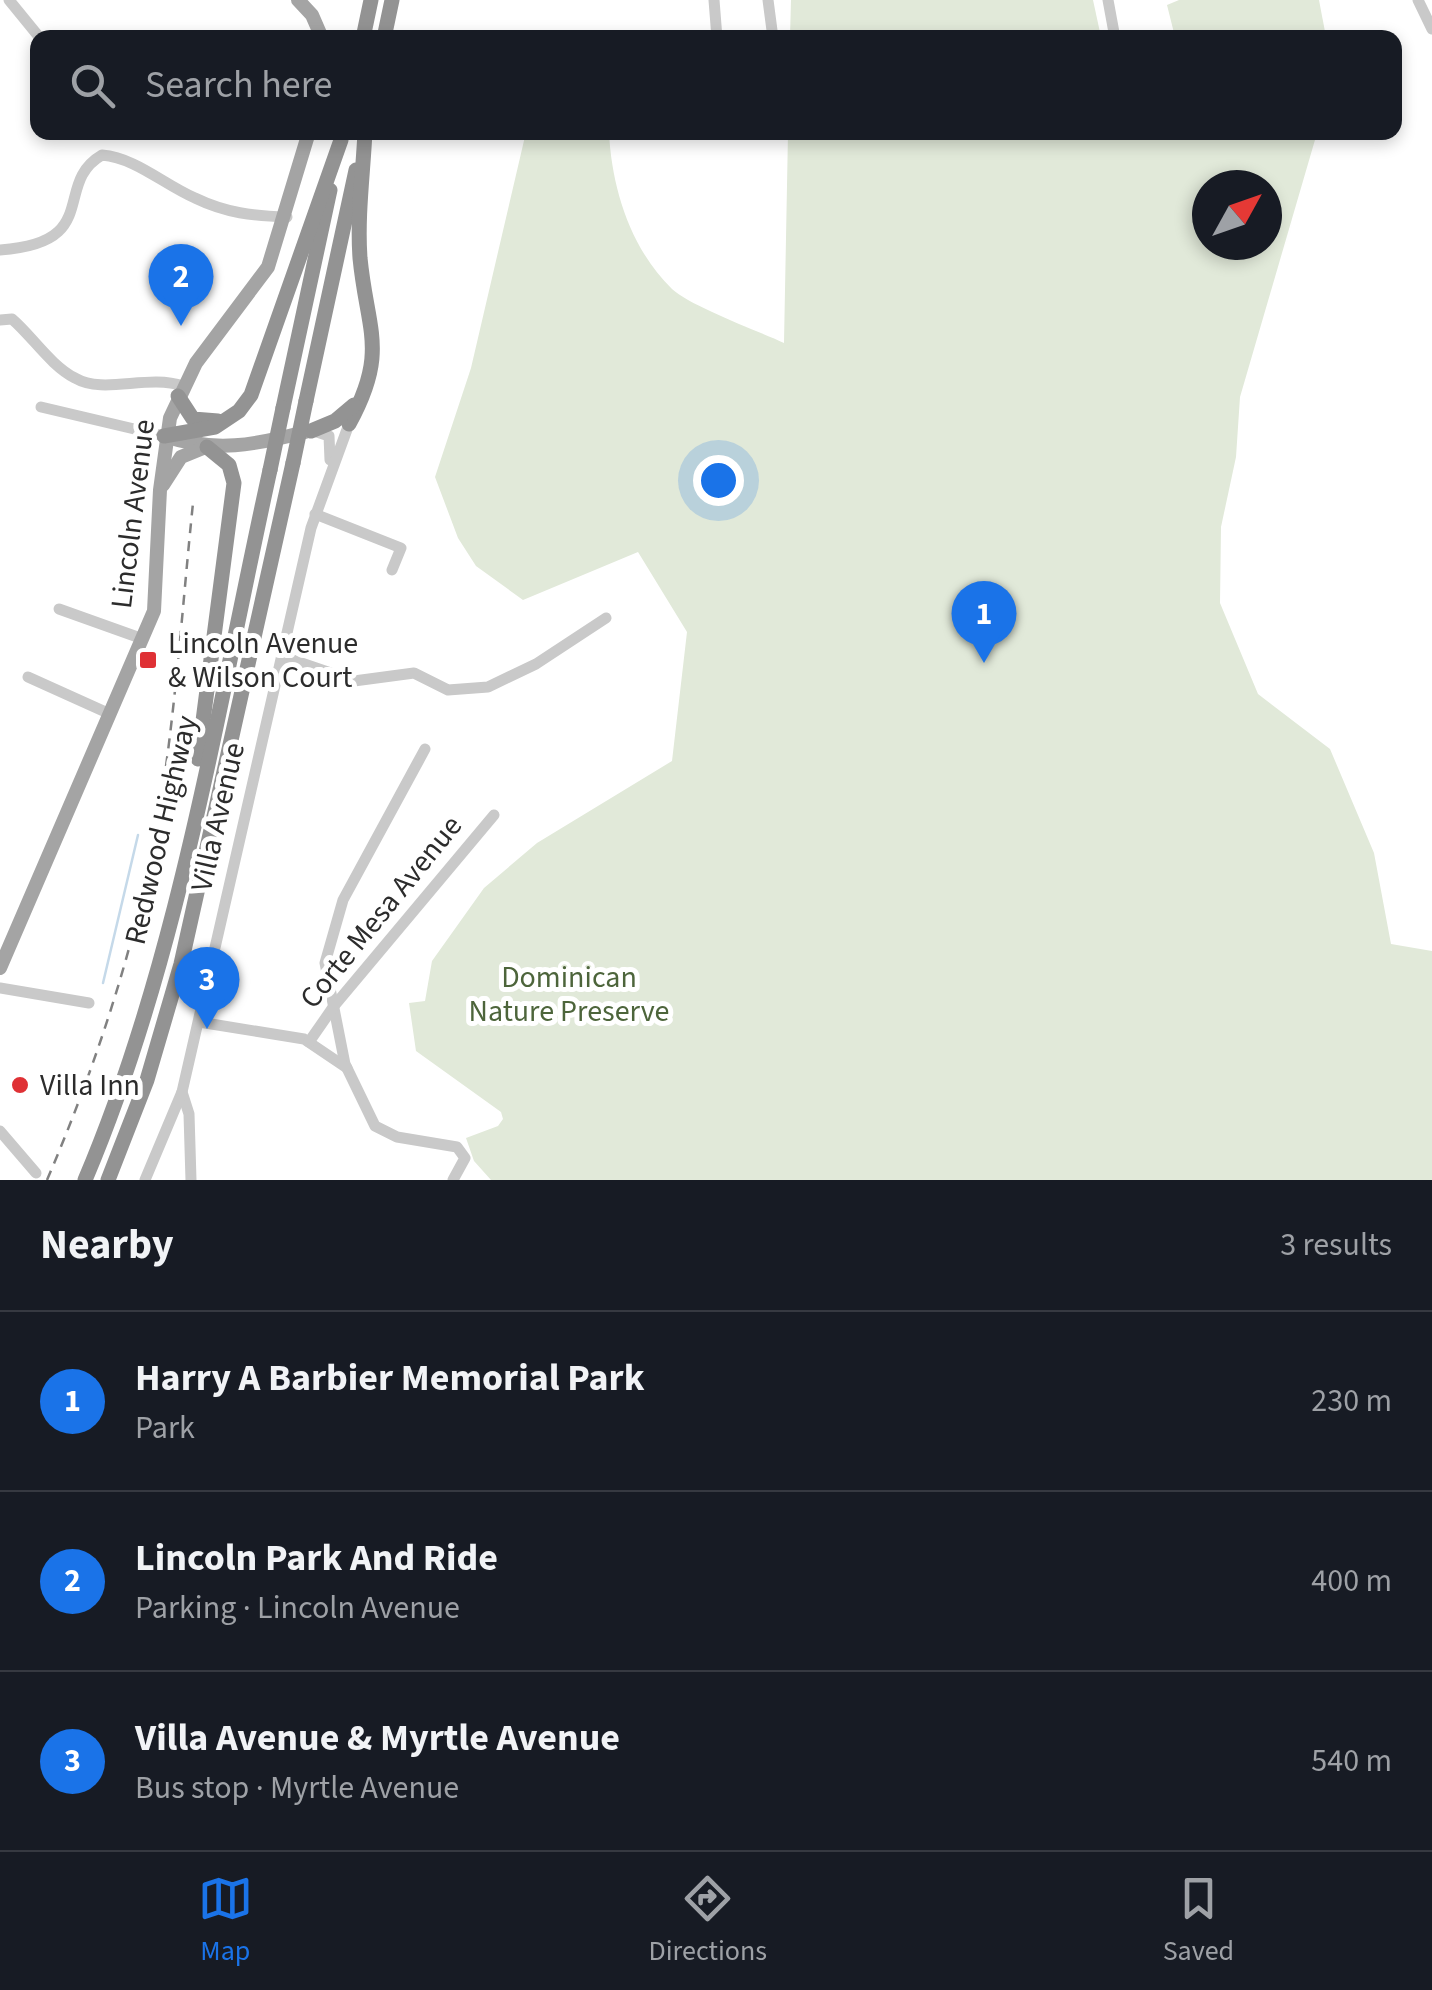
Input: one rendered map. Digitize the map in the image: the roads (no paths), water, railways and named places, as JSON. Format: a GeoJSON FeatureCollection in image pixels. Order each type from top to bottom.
{"type":"FeatureCollection","features":[{"type":"Feature","properties":{"kind":"highway"},"geometry":{"type":"LineString","coordinates":[[365,30],[371,0]]}},
{"type":"Feature","properties":{"kind":"highway"},"geometry":{"type":"LineString","coordinates":[[386,30],[392,0]]}},
{"type":"Feature","properties":{"kind":"highway"},"geometry":{"type":"LineString","coordinates":[[164,436],[203,431],[227,420],[254,389],[341,140]]}},
{"type":"Feature","properties":{"kind":"highway","name":"Redwood Highway"},"geometry":{"type":"LineString","coordinates":[[85,1180],[139,1034],[193,817],[341,140]]}},
{"type":"Feature","properties":{"kind":"highway","name":"Redwood Highway"},"geometry":{"type":"LineString","coordinates":[[108,1180],[147,1080],[178,976],[362,140]]}},
{"type":"Feature","properties":{"kind":"highway"},"geometry":{"type":"LineString","coordinates":[[349,424],[364,394],[375,350],[360,254],[364,140]]}},
{"type":"Feature","properties":{"kind":"highway"},"geometry":{"type":"LineString","coordinates":[[181,391],[184,412],[196,420],[227,420]]}},
{"type":"Feature","properties":{"kind":"highway"},"geometry":{"type":"LineString","coordinates":[[311,431],[336,421],[364,394]]}},
{"type":"Feature","properties":{"kind":"highway"},"geometry":{"type":"LineString","coordinates":[[193,817],[202,710],[234,483],[229,465],[207,447]]}},
{"type":"Feature","properties":{"kind":"main road"},"geometry":{"type":"LineString","coordinates":[[298,0],[312,15],[319,30]]}},
{"type":"Feature","properties":{"kind":"main road","name":"Lincoln Avenue"},"geometry":{"type":"LineString","coordinates":[[1,965],[154,611],[164,436],[181,391],[268,267],[287,218],[307,140]]}},
{"type":"Feature","properties":{"kind":"main road"},"geometry":{"type":"LineString","coordinates":[[164,436],[207,447],[252,446],[311,431]]}},
{"type":"Feature","properties":{"kind":"main road"},"geometry":{"type":"LineString","coordinates":[[160,490],[180,457],[207,447]]}},
{"type":"Feature","properties":{"kind":"street"},"geometry":{"type":"LineString","coordinates":[[8,0],[33,30]]}},
{"type":"Feature","properties":{"kind":"street"},"geometry":{"type":"LineString","coordinates":[[714,0],[716,30]]}},
{"type":"Feature","properties":{"kind":"street"},"geometry":{"type":"LineString","coordinates":[[768,0],[772,30]]}},
{"type":"Feature","properties":{"kind":"street"},"geometry":{"type":"LineString","coordinates":[[1108,0],[1114,30]]}},
{"type":"Feature","properties":{"kind":"street"},"geometry":{"type":"LineString","coordinates":[[1418,0],[1432,29]]}},
{"type":"Feature","properties":{"kind":"street"},"geometry":{"type":"LineString","coordinates":[[0,250],[33,248],[50,240],[64,226],[91,161],[102,155],[127,160],[193,198],[238,216],[287,218]]}},
{"type":"Feature","properties":{"kind":"street"},"geometry":{"type":"LineString","coordinates":[[0,320],[12,319],[79,381],[111,384],[156,380],[181,391]]}},
{"type":"Feature","properties":{"kind":"street"},"geometry":{"type":"LineString","coordinates":[[40,408],[164,436]]}},
{"type":"Feature","properties":{"kind":"street","name":"Villa Avenue"},"geometry":{"type":"LineString","coordinates":[[191,1180],[189,1114],[182,1092],[316,514],[329,469],[349,424]]}},
{"type":"Feature","properties":{"kind":"street"},"geometry":{"type":"LineString","coordinates":[[311,431],[324,432],[330,439],[329,469]]}},
{"type":"Feature","properties":{"kind":"street"},"geometry":{"type":"LineString","coordinates":[[316,514],[401,548],[392,570]]}},
{"type":"Feature","properties":{"kind":"street"},"geometry":{"type":"LineString","coordinates":[[59,608],[143,639]]}},
{"type":"Feature","properties":{"kind":"street"},"geometry":{"type":"LineString","coordinates":[[284,657],[354,681],[414,672],[448,690],[488,687],[536,664],[606,618]]}},
{"type":"Feature","properties":{"kind":"street"},"geometry":{"type":"LineString","coordinates":[[28,677],[110,714]]}},
{"type":"Feature","properties":{"kind":"street"},"geometry":{"type":"LineString","coordinates":[[425,749],[343,900],[324,963],[347,1068],[376,1126],[397,1137],[457,1147],[465,1158],[453,1180]]}},
{"type":"Feature","properties":{"kind":"street","name":"Corte Mesa Avenue"},"geometry":{"type":"LineString","coordinates":[[308,1042],[494,815]]}},
{"type":"Feature","properties":{"kind":"street"},"geometry":{"type":"LineString","coordinates":[[0,988],[88,1003]]}},
{"type":"Feature","properties":{"kind":"street"},"geometry":{"type":"LineString","coordinates":[[199,1022],[308,1042],[347,1068]]}},
{"type":"Feature","properties":{"kind":"street"},"geometry":{"type":"LineString","coordinates":[[145,1180],[182,1092]]}},
{"type":"Feature","properties":{"kind":"street"},"geometry":{"type":"LineString","coordinates":[[0,1131],[36,1172]]}},
{"type":"Feature","properties":{"kind":"waterway"},"geometry":{"type":"LineString","coordinates":[[103,983],[138,835]]}},
{"type":"Feature","properties":{"kind":"railway"},"geometry":{"type":"LineString","coordinates":[[47,1180],[108,1019],[152,853],[171,722],[193,503]]}},
{"type":"Feature","properties":{"kind":"place","name":"Lincoln Park And Ride"},"geometry":{"type":"Point","coordinates":[181,326]}},
{"type":"Feature","properties":{"kind":"place","name":"Lincoln Avenue & Wilson Court"},"geometry":{"type":"Point","coordinates":[148,660]}},
{"type":"Feature","properties":{"kind":"place","name":"Harry A Barbier Memorial Park"},"geometry":{"type":"Point","coordinates":[984,663]}},
{"type":"Feature","properties":{"kind":"place","name":"Villa Avenue & Myrtle Avenue"},"geometry":{"type":"Point","coordinates":[207,1029]}},
{"type":"Feature","properties":{"kind":"place","name":"Villa Inn"},"geometry":{"type":"Point","coordinates":[20,1085]}},
{"type":"Feature","properties":{"kind":"park label","name":"Dominican Nature Preserve"},"geometry":{"type":"Point","coordinates":[569,994]}}]}
